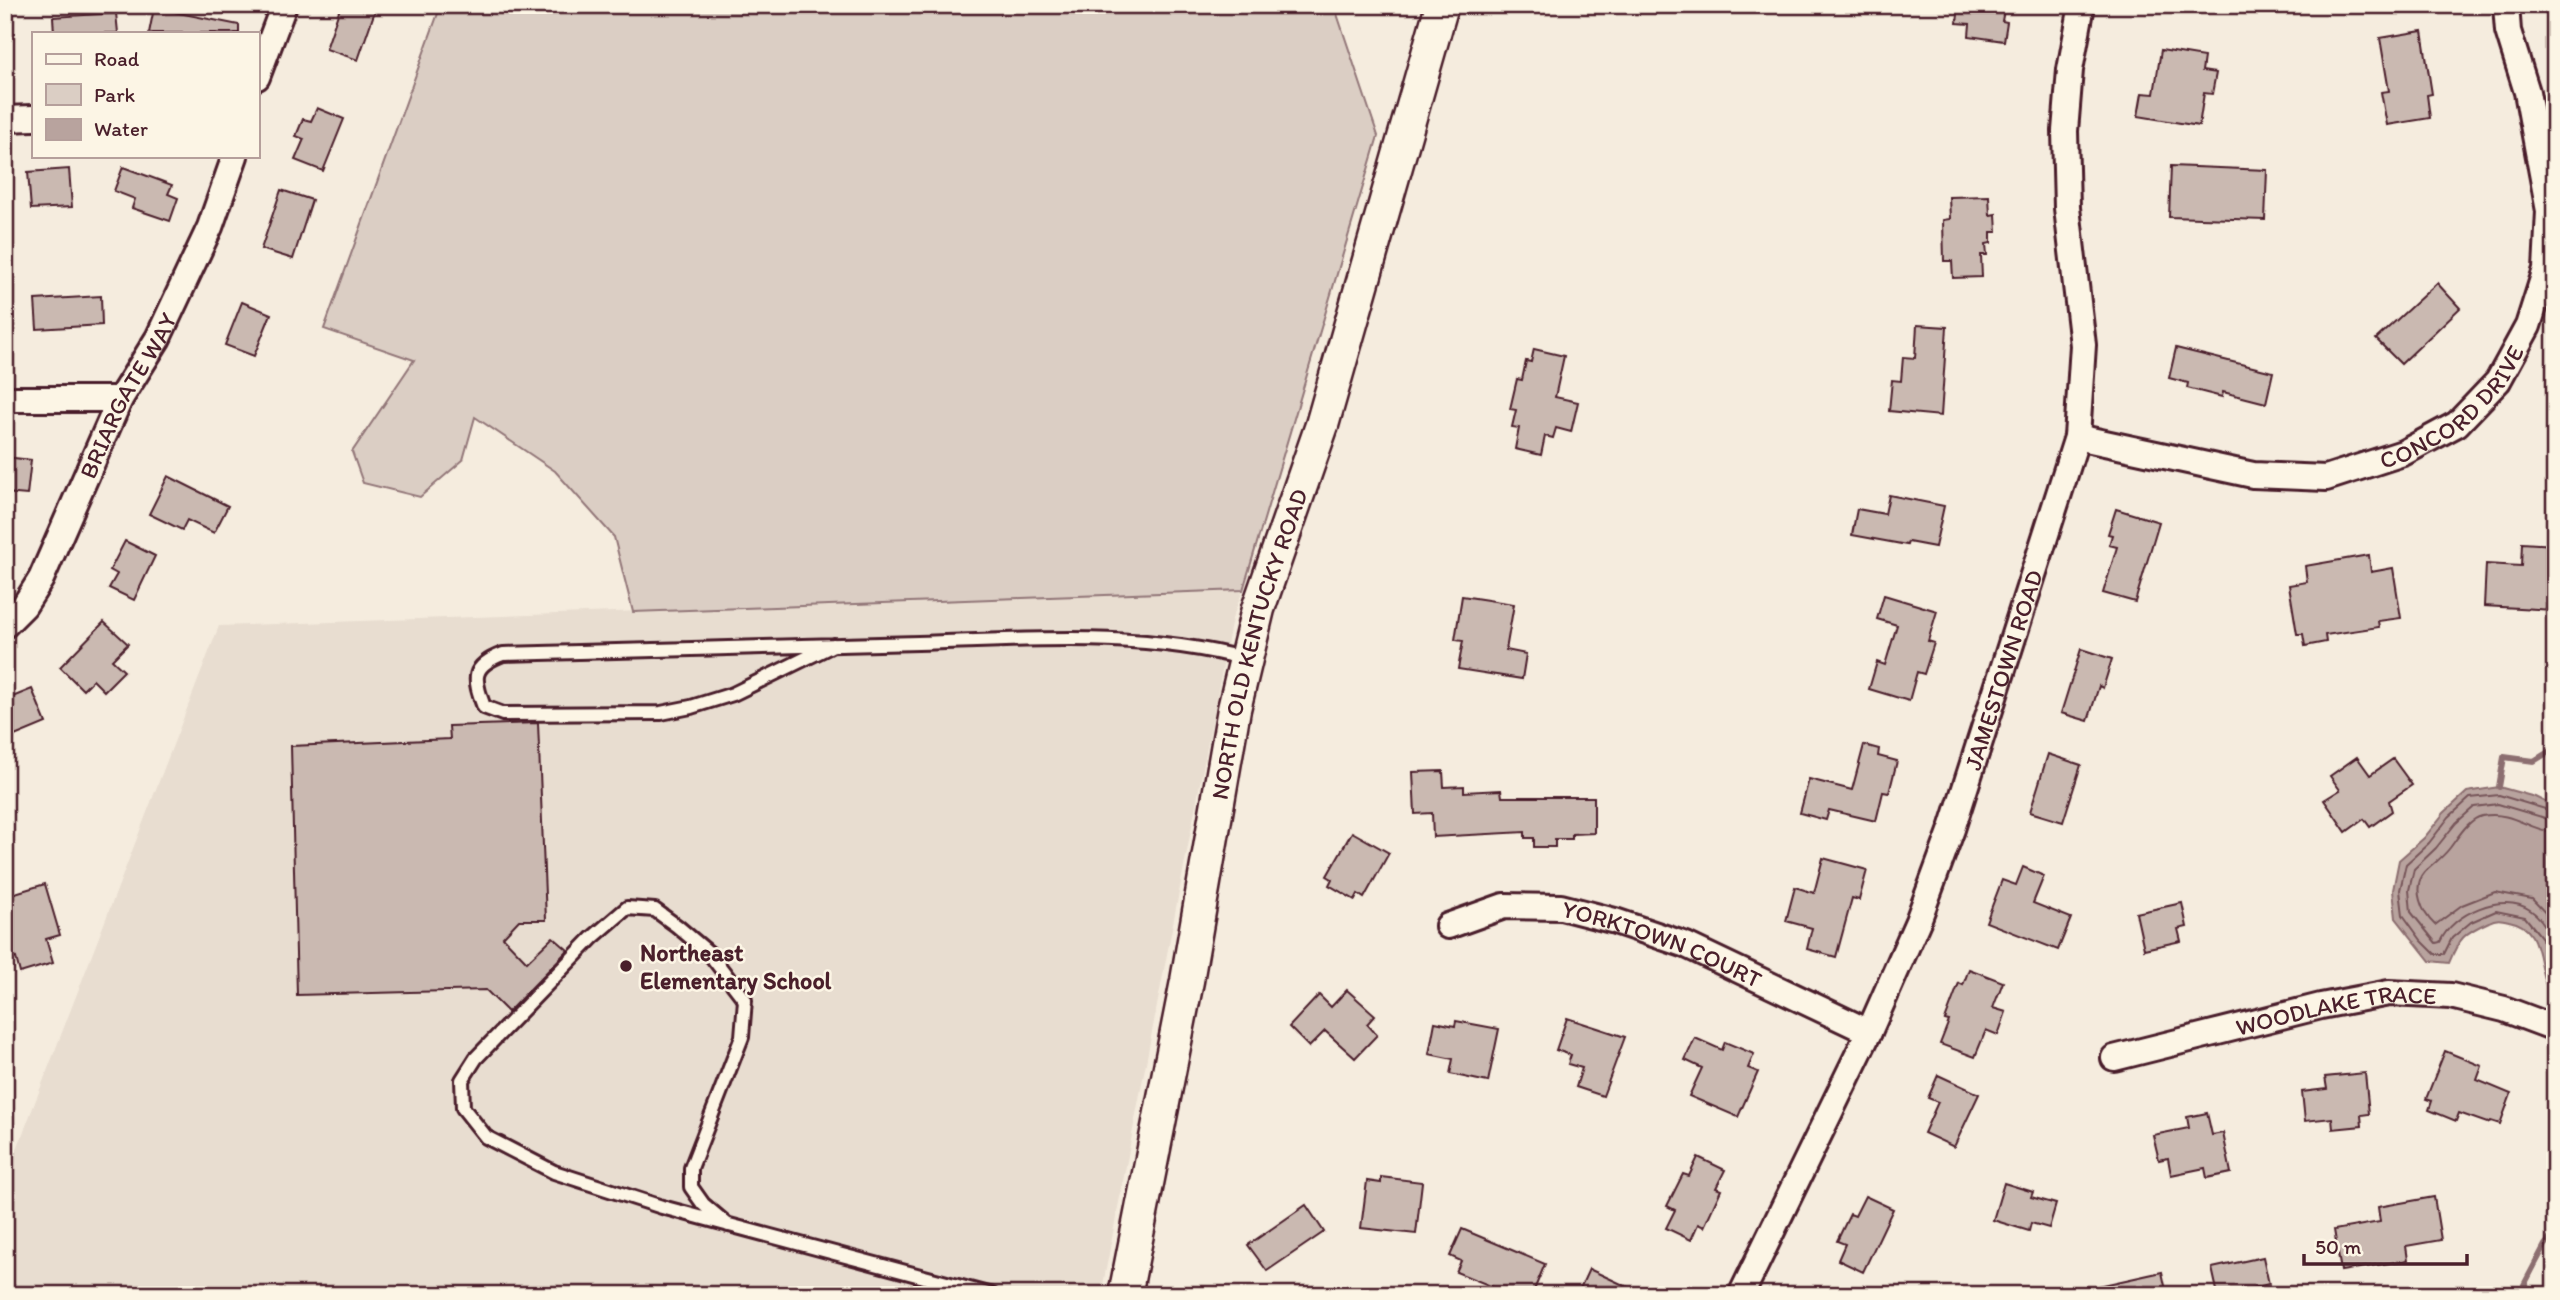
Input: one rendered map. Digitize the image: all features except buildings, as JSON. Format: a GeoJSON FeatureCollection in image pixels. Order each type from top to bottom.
{"type":"FeatureCollection","features":[{"type":"Feature","properties":{"kind":"street"},"geometry":{"type":"LineString","coordinates":[[259,72],[284,5]]}},
{"type":"Feature","properties":{"kind":"street","name":"NORTH OLD KENTUCKY ROAD"},"geometry":{"type":"LineString","coordinates":[[1125,1295],[1187,981],[1234,709],[1258,609],[1322,425],[1442,5]]}},
{"type":"Feature","properties":{"kind":"street","name":"JAMESTOWN ROAD"},"geometry":{"type":"LineString","coordinates":[[1741,1295],[1869,1032],[1917,921],[1952,829],[2077,437],[2082,345],[2067,208],[2065,131],[2070,70],[2082,5]]}},
{"type":"Feature","properties":{"kind":"street","name":"CONCORD DRIVE"},"geometry":{"type":"LineString","coordinates":[[2077,437],[2253,475],[2326,478],[2403,453],[2457,424],[2498,381],[2528,326],[2546,269],[2550,211],[2526,92],[2508,31],[2506,5]]}},
{"type":"Feature","properties":{"kind":"street"},"geometry":{"type":"LineString","coordinates":[[5,120],[32,118]]}},
{"type":"Feature","properties":{"kind":"street","name":"BRIARGATE WAY"},"geometry":{"type":"LineString","coordinates":[[5,625],[24,606],[41,579],[120,399],[158,338],[210,227],[233,158]]}},
{"type":"Feature","properties":{"kind":"street"},"geometry":{"type":"LineString","coordinates":[[5,399],[120,399]]}},
{"type":"Feature","properties":{"kind":"street","name":"YORKTOWN COURT"},"geometry":{"type":"LineString","coordinates":[[1447,926],[1504,906],[1561,907],[1615,921],[1686,945],[1869,1032]]}},
{"type":"Feature","properties":{"kind":"street","name":"WOODLAKE TRACE"},"geometry":{"type":"LineString","coordinates":[[2114,1058],[2320,1006],[2389,993],[2451,996],[2504,1009],[2555,1028]]}},
{"type":"Feature","properties":{"kind":"lane"},"geometry":{"type":"LineString","coordinates":[[833,645],[733,694],[661,713],[503,714],[484,707],[477,687],[477,673],[486,660],[503,654],[833,645],[1102,638],[1207,648],[1246,659]]}},
{"type":"Feature","properties":{"kind":"lane"},"geometry":{"type":"LineString","coordinates":[[728,1225],[703,1204],[691,1187],[691,1168],[742,1037],[745,1000],[709,953],[677,926],[655,910],[627,908],[592,938],[476,1058],[462,1080],[463,1108],[486,1137],[554,1172],[662,1207],[728,1225],[992,1295]]}},
{"type":"Feature","properties":{"kind":"shaded area","name":"Northeast Elementary School"},"geometry":{"type":"Polygon","coordinates":[[[1243,590],[1232,619],[1101,1295],[5,1295],[5,1180],[219,626],[1243,590]]]}},
{"type":"Feature","properties":{"kind":"green space"},"geometry":{"type":"Polygon","coordinates":[[[441,5],[1334,5],[1378,136],[1243,590],[633,612],[614,537],[555,471],[475,417],[463,460],[420,497],[363,483],[352,452],[414,360],[324,329],[441,5]]]}},
{"type":"Feature","properties":{"kind":"water"},"geometry":{"type":"Polygon","coordinates":[[[2499,787],[2535,797],[2555,807],[2555,999],[2544,978],[2535,943],[2522,925],[2499,919],[2481,926],[2463,937],[2449,963],[2430,961],[2396,918],[2393,890],[2399,860],[2424,838],[2444,813],[2467,792],[2499,787]]]}},
{"type":"Feature","properties":{"kind":"waterway"},"geometry":{"type":"LineString","coordinates":[[2499,787],[2504,757],[2534,761],[2555,748]]}},
{"type":"Feature","properties":{"kind":"waterway"},"geometry":{"type":"LineString","coordinates":[[2528,1288],[2524,1285],[2545,1245],[2555,1233]]}},
{"type":"Feature","properties":{"kind":"place","name":"Northeast Elementary School"},"geometry":{"type":"Point","coordinates":[626,966]}}]}
